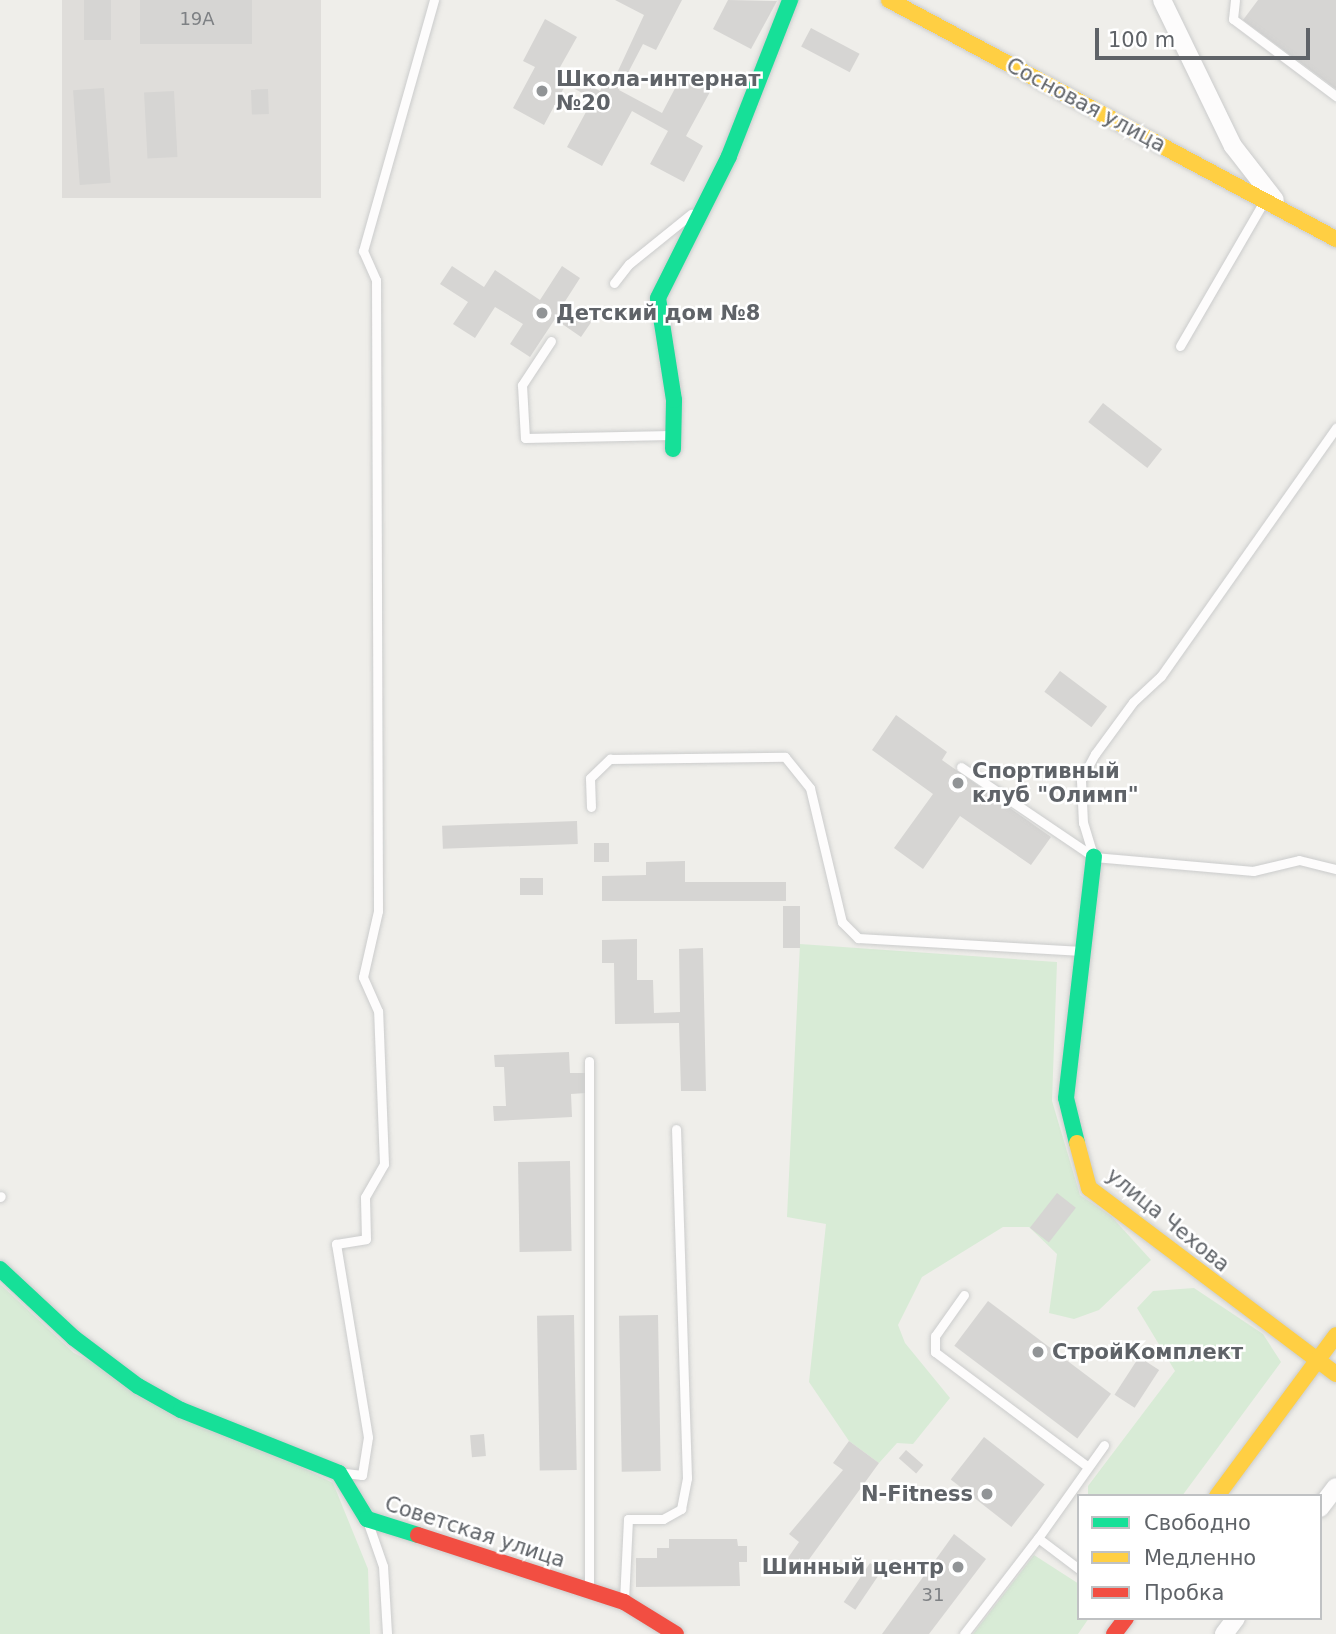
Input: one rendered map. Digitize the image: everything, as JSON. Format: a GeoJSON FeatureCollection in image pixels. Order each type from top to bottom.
{"type":"FeatureCollection","features":[{"type":"Feature","properties":{"kind":"street"},"geometry":{"type":"LineString","coordinates":[[673,442],[674,400],[658,298],[706,202],[790,0]]}},
{"type":"Feature","properties":{"kind":"street","name":"Сосновая улица"},"geometry":{"type":"LineString","coordinates":[[889,0],[1336,239]]}},
{"type":"Feature","properties":{"kind":"street","name":"Сосновая улица"},"geometry":{"type":"LineString","coordinates":[[1162,0],[1233,146],[1253,177],[1284,209]]}},
{"type":"Feature","properties":{"kind":"street","name":"улица Чехова"},"geometry":{"type":"LineString","coordinates":[[1094,857],[1066,1098],[1089,1188],[1316,1363],[1336,1374]]}},
{"type":"Feature","properties":{"kind":"street"},"geometry":{"type":"LineString","coordinates":[[0,1269],[74,1338],[138,1386],[181,1410],[340,1473]]}},
{"type":"Feature","properties":{"kind":"street"},"geometry":{"type":"LineString","coordinates":[[1218,1494],[1336,1335]]}},
{"type":"Feature","properties":{"kind":"street","name":"Советская улица"},"geometry":{"type":"LineString","coordinates":[[340,1473],[367,1519],[624,1602],[676,1634]]}},
{"type":"Feature","properties":{"kind":"street"},"geometry":{"type":"LineString","coordinates":[[1322,1505],[1336,1487]]}},
{"type":"Feature","properties":{"kind":"lane"},"geometry":{"type":"LineString","coordinates":[[340,1473],[362,1475],[368,1437],[336,1244],[366,1239],[365,1197],[384,1164],[378,1011],[363,976],[377,911],[376,279],[363,251],[435,0]]}},
{"type":"Feature","properties":{"kind":"lane"},"geometry":{"type":"LineString","coordinates":[[1235,0],[1233,19],[1336,96]]}},
{"type":"Feature","properties":{"kind":"lane"},"geometry":{"type":"LineString","coordinates":[[1180,346],[1264,199]]}},
{"type":"Feature","properties":{"kind":"lane"},"geometry":{"type":"LineString","coordinates":[[614,283],[629,264],[706,202]]}},
{"type":"Feature","properties":{"kind":"lane"},"geometry":{"type":"LineString","coordinates":[[551,341],[522,385],[525,438],[673,442]]}},
{"type":"Feature","properties":{"kind":"lane"},"geometry":{"type":"LineString","coordinates":[[1094,857],[1083,823],[1081,780],[1095,754],[1133,702],[1161,676],[1336,428]]}},
{"type":"Feature","properties":{"kind":"lane"},"geometry":{"type":"LineString","coordinates":[[591,807],[590,778],[610,758],[785,757],[810,788],[842,922],[858,938],[1084,951]]}},
{"type":"Feature","properties":{"kind":"lane"},"geometry":{"type":"LineString","coordinates":[[961,767],[1094,857],[1253,872],[1299,860],[1336,869]]}},
{"type":"Feature","properties":{"kind":"lane"},"geometry":{"type":"LineString","coordinates":[[589,1061],[589,1591]]}},
{"type":"Feature","properties":{"kind":"lane"},"geometry":{"type":"LineString","coordinates":[[624,1602],[628,1519],[663,1519],[681,1509],[687,1478],[676,1129]]}},
{"type":"Feature","properties":{"kind":"lane"},"geometry":{"type":"LineString","coordinates":[[964,1295],[935,1336],[935,1352],[1088,1466]]}},
{"type":"Feature","properties":{"kind":"lane"},"geometry":{"type":"LineString","coordinates":[[964,1634],[1038,1538],[1104,1445]]}},
{"type":"Feature","properties":{"kind":"lane"},"geometry":{"type":"LineString","coordinates":[[367,1519],[383,1566],[387,1634]]}},
{"type":"Feature","properties":{"kind":"lane"},"geometry":{"type":"LineString","coordinates":[[1038,1538],[1077,1567]]}},
{"type":"Feature","properties":{"kind":"shaded area"},"geometry":{"type":"Polygon","coordinates":[[[62,0],[321,0],[321,198],[62,198],[62,0]]]}},
{"type":"Feature","properties":{"kind":"green space"},"geometry":{"type":"Polygon","coordinates":[[[800,944],[1057,962],[1052,1101],[1080,1195],[1111,1216],[1151,1260],[1099,1310],[1074,1319],[1049,1313],[1057,1254],[1029,1227],[1003,1227],[922,1277],[898,1325],[905,1343],[950,1398],[913,1444],[897,1443],[879,1463],[849,1441],[809,1382],[826,1224],[787,1217],[800,944]]]}},
{"type":"Feature","properties":{"kind":"green space"},"geometry":{"type":"Polygon","coordinates":[[[0,1284],[74,1353],[333,1483],[368,1569],[370,1634],[0,1634],[0,1284]]]}},
{"type":"Feature","properties":{"kind":"green space"},"geometry":{"type":"Polygon","coordinates":[[[1194,1288],[1263,1334],[1281,1362],[1183,1494],[1088,1494],[1088,1486],[1175,1371],[1137,1308],[1153,1291],[1194,1288]]]}},
{"type":"Feature","properties":{"kind":"green space"},"geometry":{"type":"Polygon","coordinates":[[[1034,1555],[1077,1583],[1077,1620],[1088,1620],[1078,1634],[973,1634],[1034,1555]]]}},
{"type":"Feature","properties":{"kind":"building"},"geometry":{"type":"Polygon","coordinates":[[[84,0],[111,0],[111,40],[84,40],[84,0]]]}},
{"type":"Feature","properties":{"kind":"building"},"geometry":{"type":"Polygon","coordinates":[[[140,0],[252,0],[252,44],[140,44],[140,0]]]}},
{"type":"Feature","properties":{"kind":"building","name":"Школа-интернат №20"},"geometry":{"type":"Polygon","coordinates":[[[615,0],[682,0],[656,50],[643,44],[619,90],[662,113],[682,75],[711,90],[686,136],[703,146],[684,182],[650,164],[668,131],[632,111],[602,166],[567,147],[593,99],[566,84],[544,125],[513,108],[535,67],[523,61],[545,19],[577,37],[559,69],[600,91],[605,82],[611,86],[644,15],[615,0]]]}},
{"type":"Feature","properties":{"kind":"building"},"geometry":{"type":"Polygon","coordinates":[[[728,0],[777,1],[751,49],[713,29],[728,0]]]}},
{"type":"Feature","properties":{"kind":"building"},"geometry":{"type":"Polygon","coordinates":[[[1258,0],[1336,0],[1336,89],[1243,20],[1258,0]]]}},
{"type":"Feature","properties":{"kind":"building"},"geometry":{"type":"Polygon","coordinates":[[[811,28],[860,54],[850,72],[801,47],[811,28]]]}},
{"type":"Feature","properties":{"kind":"building"},"geometry":{"type":"Polygon","coordinates":[[[104,88],[111,183],[80,185],[73,90],[104,88]]]}},
{"type":"Feature","properties":{"kind":"building"},"geometry":{"type":"Polygon","coordinates":[[[268,89],[269,114],[252,115],[251,90],[268,89]]]}},
{"type":"Feature","properties":{"kind":"building"},"geometry":{"type":"Polygon","coordinates":[[[174,91],[177,157],[147,158],[144,93],[174,91]]]}},
{"type":"Feature","properties":{"kind":"building","name":"Детский дом №8"},"geometry":{"type":"Polygon","coordinates":[[[452,266],[484,287],[495,270],[540,300],[562,266],[580,278],[564,303],[592,321],[581,337],[555,319],[530,357],[510,344],[523,324],[495,307],[475,338],[453,324],[468,302],[440,284],[452,266]]]}},
{"type":"Feature","properties":{"kind":"building"},"geometry":{"type":"Polygon","coordinates":[[[1103,403],[1162,449],[1147,468],[1088,422],[1103,403]]]}},
{"type":"Feature","properties":{"kind":"building"},"geometry":{"type":"Polygon","coordinates":[[[1060,671],[1107,707],[1091,727],[1044,692],[1060,671]]]}},
{"type":"Feature","properties":{"kind":"building"},"geometry":{"type":"Polygon","coordinates":[[[896,715],[947,752],[942,760],[1051,837],[1031,865],[960,816],[923,869],[894,848],[933,794],[872,750],[896,715]]]}},
{"type":"Feature","properties":{"kind":"building"},"geometry":{"type":"Polygon","coordinates":[[[577,821],[578,844],[443,849],[442,826],[577,821]]]}},
{"type":"Feature","properties":{"kind":"building"},"geometry":{"type":"Polygon","coordinates":[[[594,843],[609,843],[609,862],[594,862],[594,843]]]}},
{"type":"Feature","properties":{"kind":"building"},"geometry":{"type":"Polygon","coordinates":[[[685,861],[685,882],[786,882],[786,901],[602,901],[602,876],[646,875],[646,862],[685,861]]]}},
{"type":"Feature","properties":{"kind":"building"},"geometry":{"type":"Polygon","coordinates":[[[520,878],[543,878],[543,895],[520,895],[520,878]]]}},
{"type":"Feature","properties":{"kind":"building"},"geometry":{"type":"Polygon","coordinates":[[[783,906],[800,906],[800,948],[783,948],[783,906]]]}},
{"type":"Feature","properties":{"kind":"building"},"geometry":{"type":"Polygon","coordinates":[[[637,939],[637,980],[653,980],[654,1013],[680,1012],[679,949],[703,948],[706,1091],[681,1091],[679,1023],[615,1024],[614,963],[602,963],[602,940],[637,939]]]}},
{"type":"Feature","properties":{"kind":"building"},"geometry":{"type":"Polygon","coordinates":[[[569,1052],[570,1073],[585,1073],[586,1093],[571,1094],[572,1117],[494,1121],[493,1106],[506,1106],[504,1067],[495,1067],[494,1055],[569,1052]]]}},
{"type":"Feature","properties":{"kind":"building"},"geometry":{"type":"Polygon","coordinates":[[[570,1161],[572,1251],[520,1252],[518,1162],[570,1161]]]}},
{"type":"Feature","properties":{"kind":"building"},"geometry":{"type":"Polygon","coordinates":[[[1057,1193],[1076,1208],[1049,1242],[1030,1228],[1057,1193]]]}},
{"type":"Feature","properties":{"kind":"building"},"geometry":{"type":"Polygon","coordinates":[[[988,1301],[1111,1394],[1077,1438],[954,1346],[988,1301]]]}},
{"type":"Feature","properties":{"kind":"building"},"geometry":{"type":"Polygon","coordinates":[[[574,1315],[577,1470],[540,1471],[537,1316],[574,1315]]]}},
{"type":"Feature","properties":{"kind":"building"},"geometry":{"type":"Polygon","coordinates":[[[658,1315],[661,1471],[622,1472],[619,1316],[658,1315]]]}},
{"type":"Feature","properties":{"kind":"building"},"geometry":{"type":"Polygon","coordinates":[[[1139,1357],[1159,1370],[1135,1408],[1114,1395],[1139,1357]]]}},
{"type":"Feature","properties":{"kind":"building"},"geometry":{"type":"Polygon","coordinates":[[[484,1434],[486,1456],[472,1457],[470,1435],[484,1434]]]}},
{"type":"Feature","properties":{"kind":"building"},"geometry":{"type":"Polygon","coordinates":[[[984,1437],[1045,1484],[1011,1527],[951,1480],[984,1437]]]}},
{"type":"Feature","properties":{"kind":"building"},"geometry":{"type":"Polygon","coordinates":[[[849,1441],[879,1463],[797,1576],[783,1565],[799,1542],[789,1534],[843,1470],[833,1463],[849,1441]]]}},
{"type":"Feature","properties":{"kind":"building"},"geometry":{"type":"Polygon","coordinates":[[[906,1450],[923,1465],[916,1473],[899,1458],[906,1450]]]}},
{"type":"Feature","properties":{"kind":"building"},"geometry":{"type":"Polygon","coordinates":[[[954,1534],[986,1559],[929,1634],[882,1634],[954,1534]]]}},
{"type":"Feature","properties":{"kind":"building"},"geometry":{"type":"Polygon","coordinates":[[[669,1539],[737,1539],[738,1546],[747,1546],[747,1562],[739,1562],[740,1586],[636,1587],[636,1558],[657,1558],[657,1548],[669,1548],[669,1539]]]}},
{"type":"Feature","properties":{"kind":"building"},"geometry":{"type":"Polygon","coordinates":[[[870,1563],[882,1571],[855,1610],[844,1602],[870,1563]]]}},
{"type":"Feature","properties":{"kind":"traffic: fast"},"geometry":{"type":"LineString","coordinates":[[673,449],[674,400],[658,298],[729,156],[790,0]]}},
{"type":"Feature","properties":{"kind":"traffic: fast"},"geometry":{"type":"LineString","coordinates":[[1077,1143],[1066,1098],[1094,857]]}},
{"type":"Feature","properties":{"kind":"traffic: fast"},"geometry":{"type":"LineString","coordinates":[[0,1269],[74,1338],[138,1386],[181,1410],[339,1473],[367,1519],[418,1535]]}},
{"type":"Feature","properties":{"kind":"traffic: slow"},"geometry":{"type":"LineString","coordinates":[[889,0],[1336,239]]}},
{"type":"Feature","properties":{"kind":"traffic: slow"},"geometry":{"type":"LineString","coordinates":[[1077,1143],[1089,1188],[1336,1374]]}},
{"type":"Feature","properties":{"kind":"traffic: slow"},"geometry":{"type":"LineString","coordinates":[[1218,1494],[1336,1335]]}},
{"type":"Feature","properties":{"kind":"traffic: jam"},"geometry":{"type":"LineString","coordinates":[[418,1535],[624,1602],[676,1634]]}},
{"type":"Feature","properties":{"kind":"traffic: jam"},"geometry":{"type":"LineString","coordinates":[[1114,1634],[1124,1620]]}},
{"type":"Feature","properties":{"kind":"place","name":"Школа-интернат №20"},"geometry":{"type":"Point","coordinates":[542,91]}},
{"type":"Feature","properties":{"kind":"place","name":"Детский дом №8"},"geometry":{"type":"Point","coordinates":[542,313]}},
{"type":"Feature","properties":{"kind":"place","name":"Спортивный клуб \"Олимп\""},"geometry":{"type":"Point","coordinates":[958,783]}},
{"type":"Feature","properties":{"kind":"place","name":"СтройКомплект"},"geometry":{"type":"Point","coordinates":[1038,1352]}},
{"type":"Feature","properties":{"kind":"place","name":"N-Fitness"},"geometry":{"type":"Point","coordinates":[987,1494]}},
{"type":"Feature","properties":{"kind":"place","name":"Шинный центр"},"geometry":{"type":"Point","coordinates":[958,1567]}}]}
